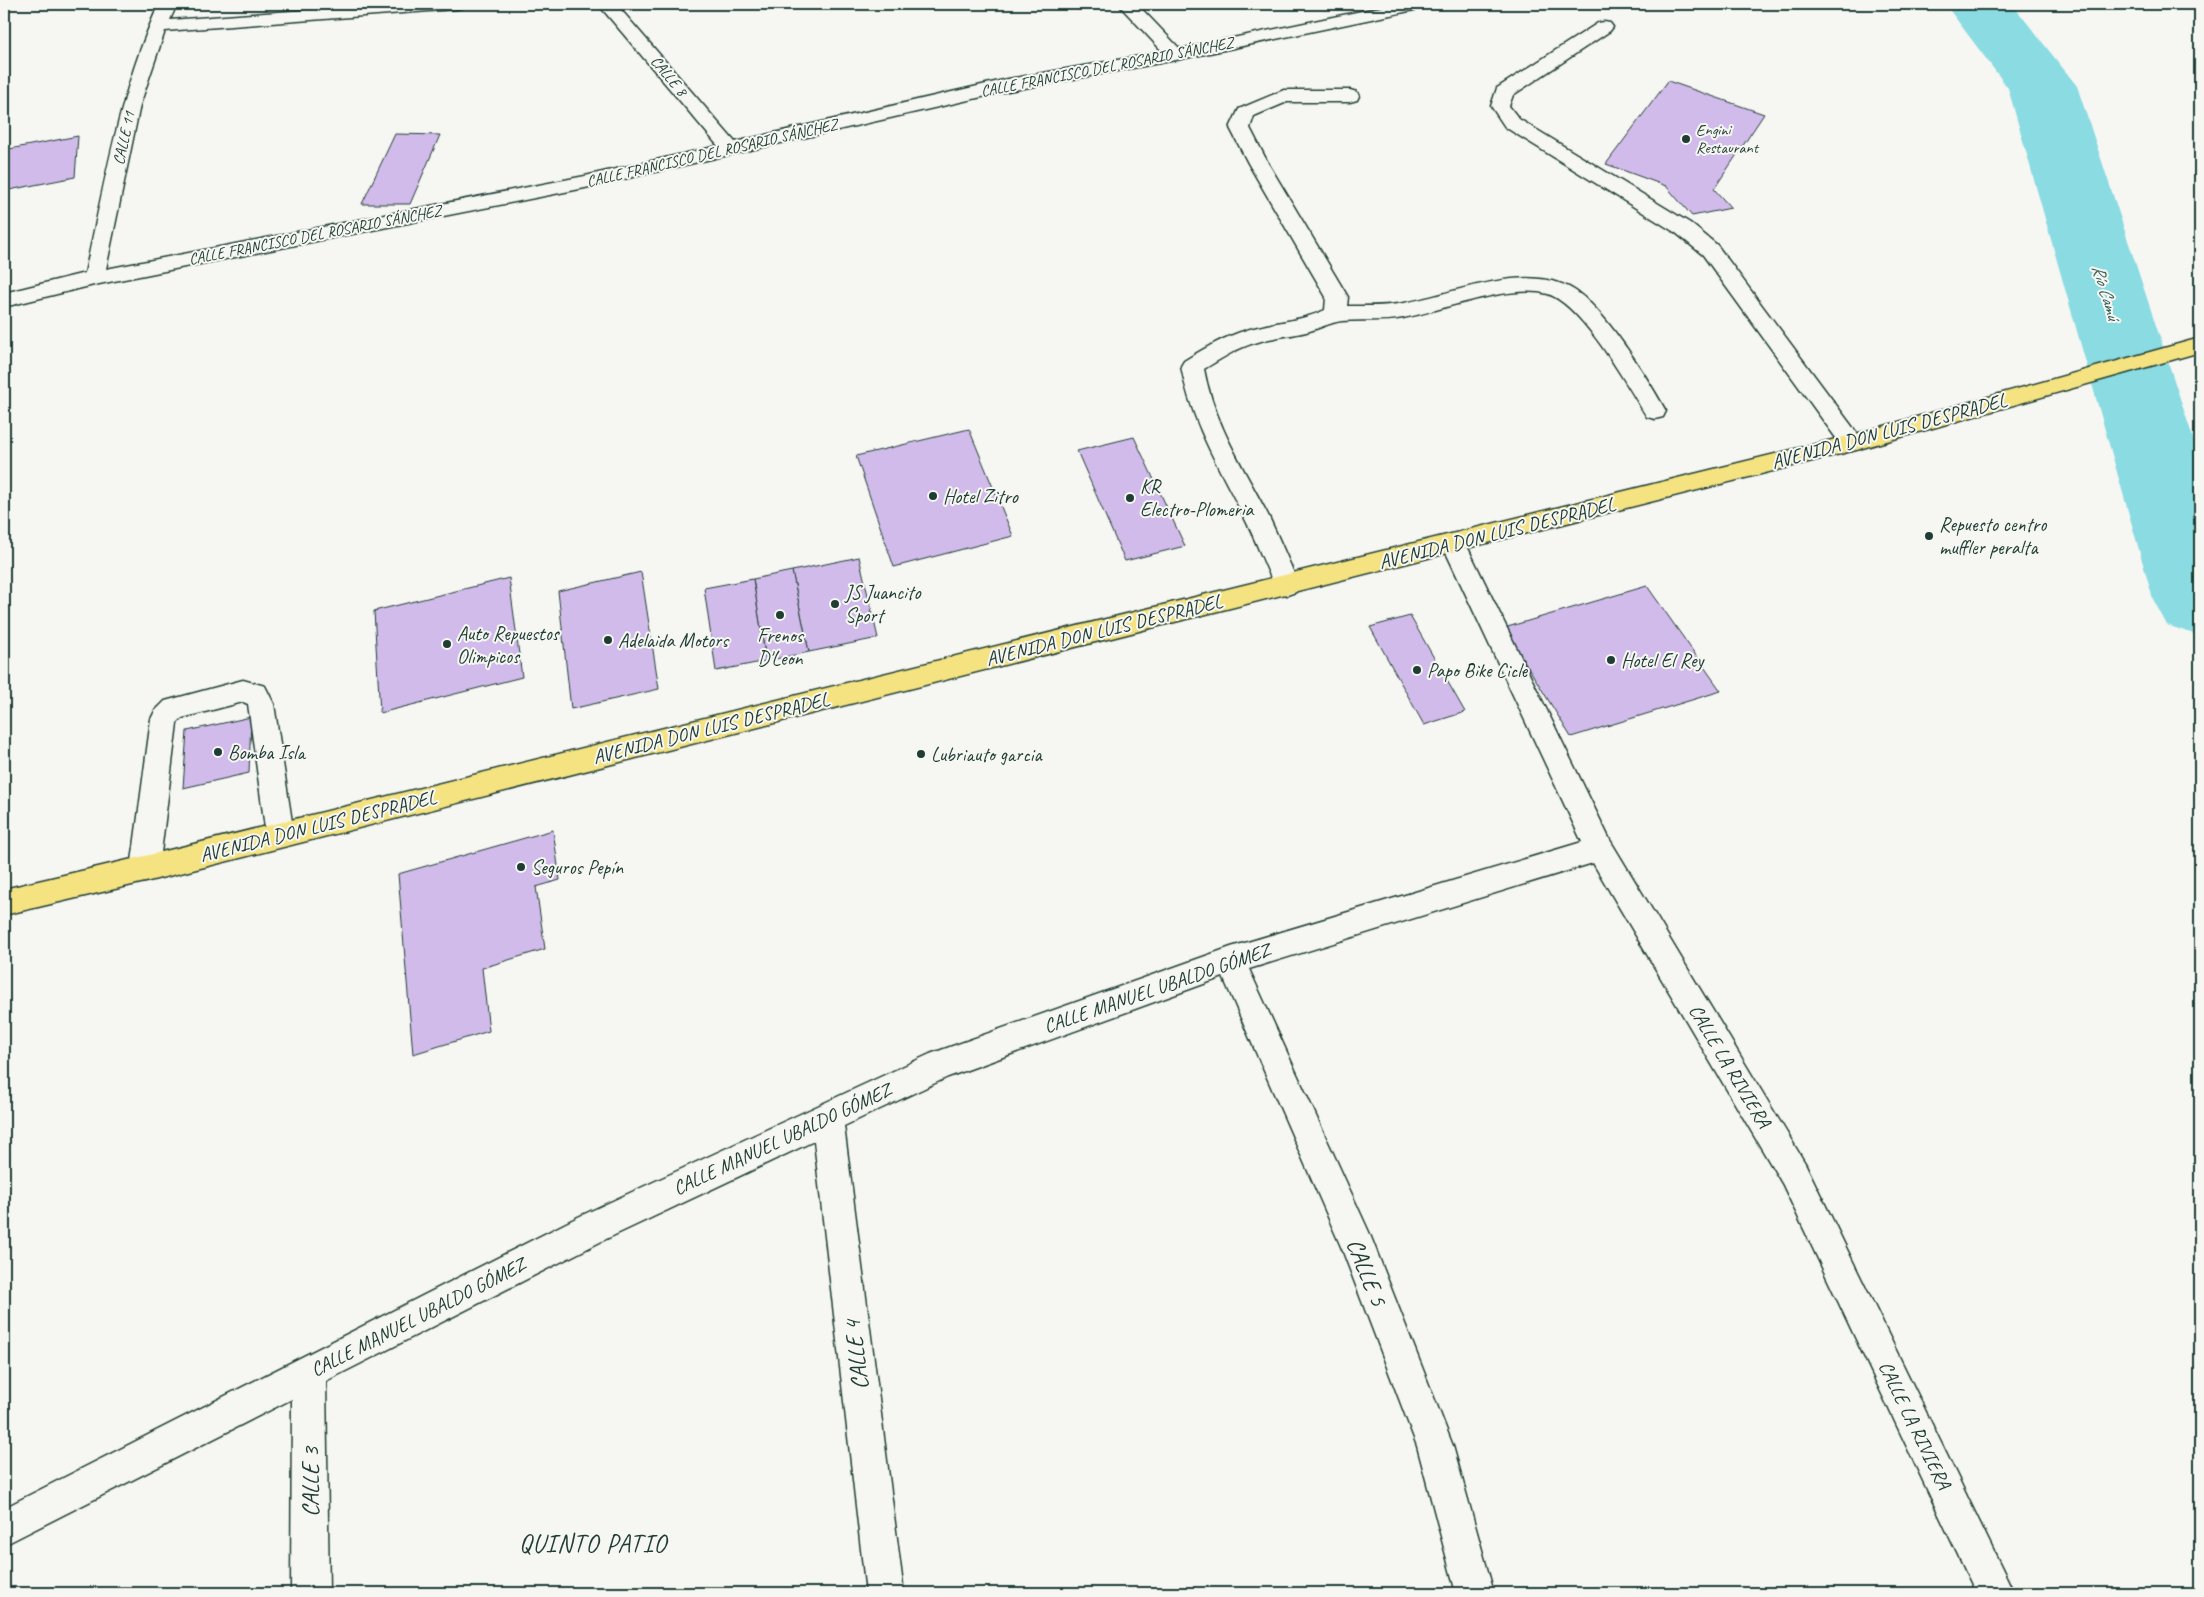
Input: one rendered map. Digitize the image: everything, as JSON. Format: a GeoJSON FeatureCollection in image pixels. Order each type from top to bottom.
{"type":"FeatureCollection","features":[{"type":"Feature","properties":{"kind":"main road","name":"AVENIDA DON LUIS DESPRADEL"},"geometry":{"type":"LineString","coordinates":[[4,902],[145,869],[1454,544],[1852,443],[2200,345]]}},
{"type":"Feature","properties":{"kind":"street","name":"CALLE 11"},"geometry":{"type":"LineString","coordinates":[[94,278],[131,105],[158,26],[168,4]]}},
{"type":"Feature","properties":{"kind":"street"},"geometry":{"type":"LineString","coordinates":[[158,26],[456,4]]}},
{"type":"Feature","properties":{"kind":"street","name":"CALLE 8"},"geometry":{"type":"LineString","coordinates":[[607,4],[731,149]]}},
{"type":"Feature","properties":{"kind":"street"},"geometry":{"type":"LineString","coordinates":[[1127,4],[1176,55]]}},
{"type":"Feature","properties":{"kind":"street","name":"CALLE FRANCISCO DEL ROSARIO SÁNCHEZ"},"geometry":{"type":"LineString","coordinates":[[4,300],[94,278],[585,182],[1008,85],[1176,55],[1419,4]]}},
{"type":"Feature","properties":{"kind":"street"},"geometry":{"type":"LineString","coordinates":[[1604,27],[1504,92],[1500,106],[1512,123],[1683,228],[1710,250],[1852,443]]}},
{"type":"Feature","properties":{"kind":"street"},"geometry":{"type":"LineString","coordinates":[[1336,314],[1337,297],[1258,163],[1240,128],[1246,112],[1284,96],[1350,96]]}},
{"type":"Feature","properties":{"kind":"street"},"geometry":{"type":"LineString","coordinates":[[1287,585],[1256,516],[1209,427],[1195,389],[1192,366],[1217,351],[1256,334],[1303,326],[1322,321],[1336,314],[1400,311],[1505,286],[1541,284],[1566,294],[1597,326],[1655,411]]}},
{"type":"Feature","properties":{"kind":"street","name":"CALLE LA RIVIERA"},"geometry":{"type":"LineString","coordinates":[[1454,544],[1600,848],[1794,1174],[1995,1593]]}},
{"type":"Feature","properties":{"kind":"street"},"geometry":{"type":"LineString","coordinates":[[145,869],[164,718],[174,709],[243,691],[256,694],[261,704],[280,835]]}},
{"type":"Feature","properties":{"kind":"street","name":"CALLE MANUEL UBALDO GÓMEZ"},"geometry":{"type":"LineString","coordinates":[[4,1527],[590,1229],[941,1065],[1231,961],[1600,848]]}},
{"type":"Feature","properties":{"kind":"street","name":"CALLE 5"},"geometry":{"type":"LineString","coordinates":[[1231,961],[1357,1244],[1435,1446],[1475,1593]]}},
{"type":"Feature","properties":{"kind":"street","name":"CALLE 4"},"geometry":{"type":"LineString","coordinates":[[827,1117],[885,1593]]}},
{"type":"Feature","properties":{"kind":"street","name":"CALLE 3"},"geometry":{"type":"LineString","coordinates":[[309,1372],[310,1593]]}},
{"type":"Feature","properties":{"kind":"building","name":"Engini Restaurant"},"geometry":{"type":"Polygon","coordinates":[[[1668,81],[1764,114],[1714,189],[1731,208],[1692,216],[1666,186],[1606,164],[1668,81]]]}},
{"type":"Feature","properties":{"kind":"building"},"geometry":{"type":"Polygon","coordinates":[[[395,134],[440,135],[410,204],[362,204],[395,134]]]}},
{"type":"Feature","properties":{"kind":"building"},"geometry":{"type":"Polygon","coordinates":[[[78,136],[75,177],[4,191],[4,150],[78,136]]]}},
{"type":"Feature","properties":{"kind":"building","name":"Hotel Zitro"},"geometry":{"type":"Polygon","coordinates":[[[969,429],[1013,536],[894,567],[856,456],[969,429]]]}},
{"type":"Feature","properties":{"kind":"building","name":"KR Electro-Plomeria"},"geometry":{"type":"Polygon","coordinates":[[[1134,437],[1185,546],[1125,561],[1077,451],[1134,437]]]}},
{"type":"Feature","properties":{"kind":"building","name":"JS Juancito Sport"},"geometry":{"type":"Polygon","coordinates":[[[859,557],[878,638],[809,652],[792,571],[859,557]]]}},
{"type":"Feature","properties":{"kind":"building","name":"Frenos D'Leon"},"geometry":{"type":"Polygon","coordinates":[[[792,571],[809,652],[766,661],[753,579],[792,571]]]}},
{"type":"Feature","properties":{"kind":"building","name":"Adelaida Motors"},"geometry":{"type":"Polygon","coordinates":[[[641,572],[659,689],[571,709],[558,591],[641,572]]]}},
{"type":"Feature","properties":{"kind":"building","name":"Auto Repuestos Olimpicos"},"geometry":{"type":"Polygon","coordinates":[[[509,578],[522,677],[380,713],[374,611],[509,578]]]}},
{"type":"Feature","properties":{"kind":"building"},"geometry":{"type":"Polygon","coordinates":[[[753,579],[766,661],[716,671],[704,588],[753,579]]]}},
{"type":"Feature","properties":{"kind":"building","name":"Hotel El Rey"},"geometry":{"type":"Polygon","coordinates":[[[1647,586],[1721,691],[1571,737],[1504,628],[1647,586]]]}},
{"type":"Feature","properties":{"kind":"building","name":"Papo Bike Cicle"},"geometry":{"type":"Polygon","coordinates":[[[1410,616],[1465,712],[1424,725],[1370,627],[1410,616]]]}},
{"type":"Feature","properties":{"kind":"building","name":"Bomba Isla"},"geometry":{"type":"Polygon","coordinates":[[[251,717],[249,773],[183,788],[187,731],[251,717]]]}},
{"type":"Feature","properties":{"kind":"building"},"geometry":{"type":"Polygon","coordinates":[[[553,830],[560,880],[536,887],[545,949],[482,968],[489,1031],[413,1054],[398,874],[553,830]]]}},
{"type":"Feature","properties":{"kind":"waterway","name":"Río Camú"},"geometry":{"type":"LineString","coordinates":[[1978,4],[2042,86],[2200,599]]}},
{"type":"Feature","properties":{"kind":"place","name":"Engini Restaurant"},"geometry":{"type":"Point","coordinates":[1686,139]}},
{"type":"Feature","properties":{"kind":"place","name":"Hotel Zitro"},"geometry":{"type":"Point","coordinates":[933,496]}},
{"type":"Feature","properties":{"kind":"place","name":"KR Electro-Plomeria"},"geometry":{"type":"Point","coordinates":[1130,498]}},
{"type":"Feature","properties":{"kind":"place","name":"Repuesto centro muffler peralta"},"geometry":{"type":"Point","coordinates":[1929,536]}},
{"type":"Feature","properties":{"kind":"place","name":"JS Juancito Sport"},"geometry":{"type":"Point","coordinates":[835,604]}},
{"type":"Feature","properties":{"kind":"place","name":"Frenos D'Leon"},"geometry":{"type":"Point","coordinates":[780,615]}},
{"type":"Feature","properties":{"kind":"place","name":"Adelaida Motors"},"geometry":{"type":"Point","coordinates":[608,640]}},
{"type":"Feature","properties":{"kind":"place","name":"Auto Repuestos Olimpicos"},"geometry":{"type":"Point","coordinates":[447,644]}},
{"type":"Feature","properties":{"kind":"place","name":"Hotel El Rey"},"geometry":{"type":"Point","coordinates":[1611,660]}},
{"type":"Feature","properties":{"kind":"place","name":"Papo Bike Cicle"},"geometry":{"type":"Point","coordinates":[1417,670]}},
{"type":"Feature","properties":{"kind":"place","name":"Bomba Isla"},"geometry":{"type":"Point","coordinates":[218,752]}},
{"type":"Feature","properties":{"kind":"place","name":"Lubriauto garcia"},"geometry":{"type":"Point","coordinates":[921,754]}},
{"type":"Feature","properties":{"kind":"place","name":"Seguros Pepín"},"geometry":{"type":"Point","coordinates":[521,867]}},
{"type":"Feature","properties":{"kind":"district","name":"QUINTO PATIO"},"geometry":{"type":"Point","coordinates":[593,1544]}}]}
